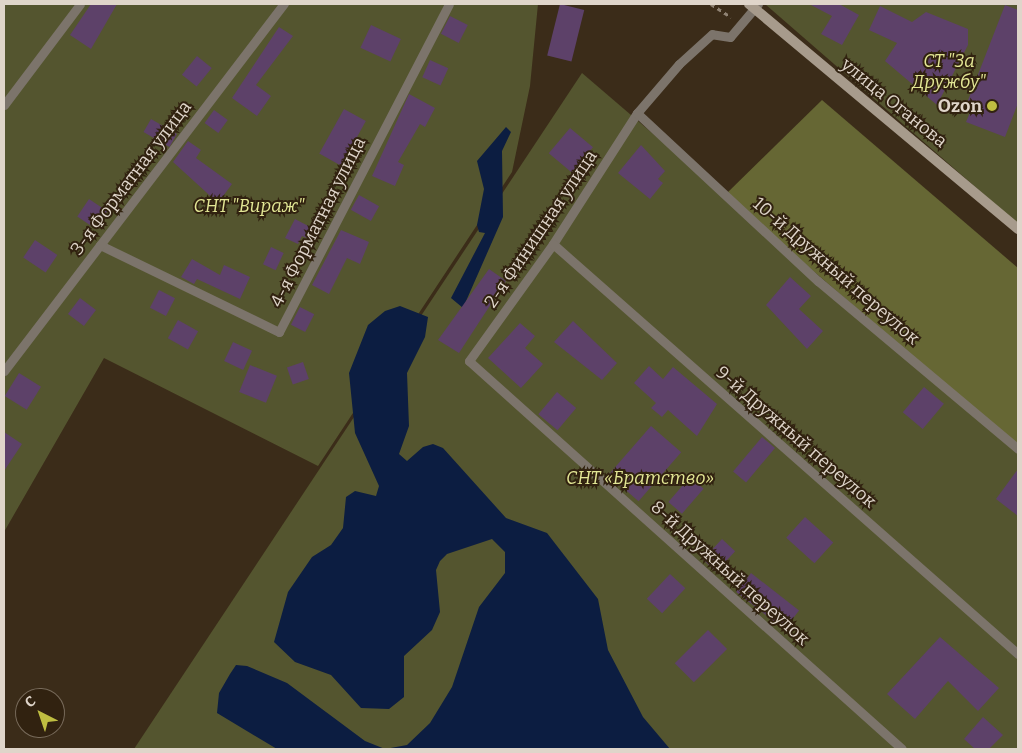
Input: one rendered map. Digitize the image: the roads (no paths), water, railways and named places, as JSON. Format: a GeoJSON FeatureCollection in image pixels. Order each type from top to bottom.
{"type":"FeatureCollection","features":[{"type":"Feature","properties":{"kind":"main road","name":"улица Оганова"},"geometry":{"type":"LineString","coordinates":[[754,5],[1018,228]]}},
{"type":"Feature","properties":{"kind":"lane"},"geometry":{"type":"LineString","coordinates":[[4,105],[80,4]]}},
{"type":"Feature","properties":{"kind":"lane","name":"3-я Форматная улица"},"geometry":{"type":"LineString","coordinates":[[4,371],[284,4]]}},
{"type":"Feature","properties":{"kind":"lane","name":"4-я Форматная улица"},"geometry":{"type":"LineString","coordinates":[[100,245],[279,332],[449,4]]}},
{"type":"Feature","properties":{"kind":"lane","name":"2-я Финишная улица"},"geometry":{"type":"LineString","coordinates":[[469,361],[553,244],[637,114],[679,64],[712,34],[730,37],[754,5]]}},
{"type":"Feature","properties":{"kind":"lane","name":"10-й Дружный переулок"},"geometry":{"type":"LineString","coordinates":[[637,114],[818,281],[1018,449]]}},
{"type":"Feature","properties":{"kind":"lane","name":"9-й Дружный переулок"},"geometry":{"type":"LineString","coordinates":[[553,244],[1018,654]]}},
{"type":"Feature","properties":{"kind":"lane","name":"8-й Дружный переулок"},"geometry":{"type":"LineString","coordinates":[[469,361],[902,749]]}},
{"type":"Feature","properties":{"kind":"water"},"geometry":{"type":"Polygon","coordinates":[[[506,127],[511,132],[502,151],[503,217],[463,308],[451,298],[485,233],[479,232],[477,225],[484,189],[477,161],[506,127]]]}},
{"type":"Feature","properties":{"kind":"water"},"geometry":{"type":"Polygon","coordinates":[[[400,306],[428,317],[425,337],[407,373],[409,426],[399,454],[407,461],[423,447],[433,444],[443,448],[506,518],[547,533],[598,599],[608,650],[643,717],[670,749],[385,749],[407,745],[430,723],[452,687],[479,607],[505,573],[505,552],[492,539],[447,554],[440,561],[436,570],[440,612],[432,630],[404,656],[404,697],[389,709],[361,708],[331,675],[295,662],[274,642],[288,592],[312,557],[331,545],[343,528],[346,497],[355,491],[376,496],[379,486],[355,433],[349,373],[368,325],[385,311],[400,306]]]}},
{"type":"Feature","properties":{"kind":"water"},"geometry":{"type":"Polygon","coordinates":[[[236,665],[247,666],[287,683],[365,741],[385,749],[277,749],[217,713],[219,693],[236,665]]]}},
{"type":"Feature","properties":{"kind":"place","name":"Ozon"},"geometry":{"type":"Point","coordinates":[992,106]}},
{"type":"Feature","properties":{"kind":"park label","name":"СТ \"За Дружбу\""},"geometry":{"type":"Point","coordinates":[949,72]}},
{"type":"Feature","properties":{"kind":"park label","name":"СНТ \"Вираж\""},"geometry":{"type":"Point","coordinates":[249,206]}},
{"type":"Feature","properties":{"kind":"park label","name":"СНТ «Братство»"},"geometry":{"type":"Point","coordinates":[640,478]}}]}
